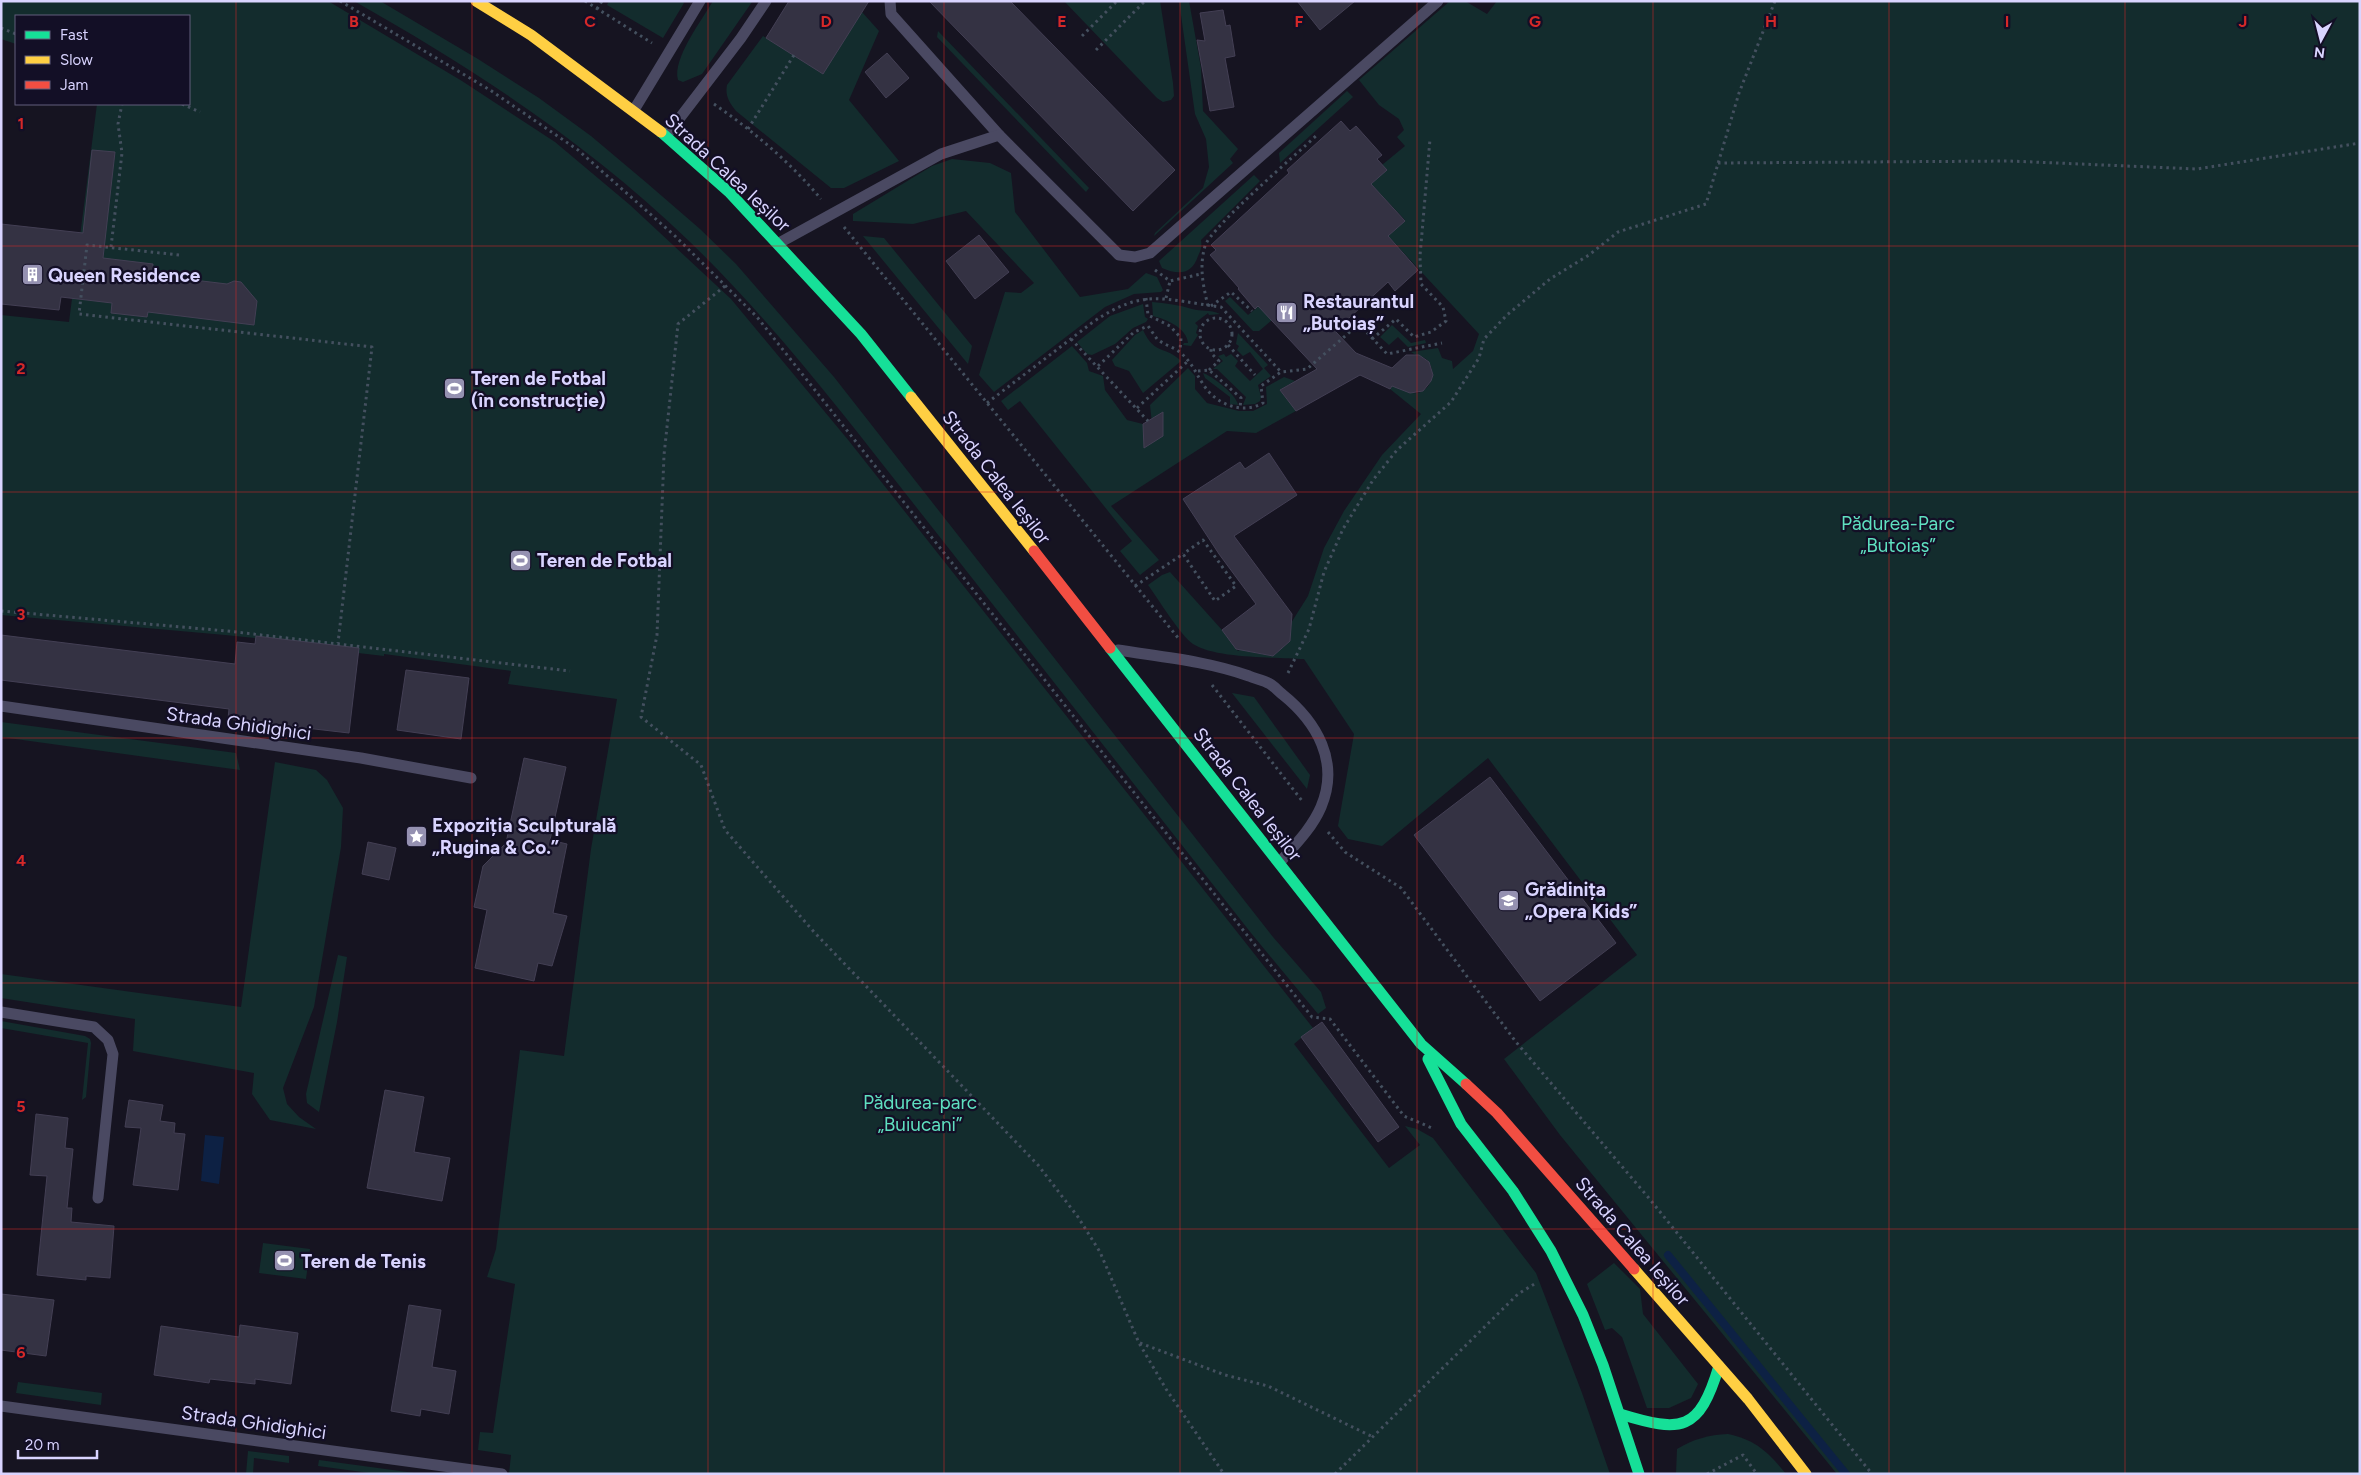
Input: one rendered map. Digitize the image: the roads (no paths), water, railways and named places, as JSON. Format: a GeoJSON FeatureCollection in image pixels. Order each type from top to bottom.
{"type":"FeatureCollection","features":[{"type":"Feature","properties":{"kind":"main road","name":"Strada Calea Ieșilor"},"geometry":{"type":"LineString","coordinates":[[476,1],[531,35],[634,110],[666,136],[730,194],[779,243],[861,334],[1280,862],[1421,1044],[1497,1112],[1719,1366],[1806,1474]]}},
{"type":"Feature","properties":{"kind":"main road","name":"Strada Calea Ieșilor"},"geometry":{"type":"LineString","coordinates":[[1421,1044],[1461,1124],[1513,1191],[1551,1251],[1583,1315],[1620,1414],[1639,1474]]}},
{"type":"Feature","properties":{"kind":"main road"},"geometry":{"type":"LineString","coordinates":[[1620,1414],[1661,1426],[1679,1426],[1696,1418],[1709,1399],[1719,1366]]}},
{"type":"Feature","properties":{"kind":"lane"},"geometry":{"type":"LineString","coordinates":[[634,110],[700,1]]}},
{"type":"Feature","properties":{"kind":"lane"},"geometry":{"type":"LineString","coordinates":[[666,136],[741,38],[766,1]]}},
{"type":"Feature","properties":{"kind":"lane"},"geometry":{"type":"LineString","coordinates":[[890,1],[891,14],[999,135],[1119,255],[1144,256],[1150,253],[1341,88],[1438,1]]}},
{"type":"Feature","properties":{"kind":"lane"},"geometry":{"type":"LineString","coordinates":[[779,243],[941,154],[999,135]]}},
{"type":"Feature","properties":{"kind":"lane"},"geometry":{"type":"LineString","coordinates":[[1111,649],[1229,669],[1270,684],[1299,708],[1308,719],[1315,728],[1329,770],[1326,789],[1315,817],[1280,862]]}},
{"type":"Feature","properties":{"kind":"lane","name":"Strada Ghidighici"},"geometry":{"type":"LineString","coordinates":[[1,706],[361,758],[471,778]]}},
{"type":"Feature","properties":{"kind":"lane"},"geometry":{"type":"LineString","coordinates":[[1,1012],[94,1027],[108,1040],[113,1054],[98,1198]]}},
{"type":"Feature","properties":{"kind":"lane","name":"Strada Ghidighici"},"geometry":{"type":"LineString","coordinates":[[1,1406],[502,1474]]}},
{"type":"Feature","properties":{"kind":"water"},"geometry":{"type":"Polygon","coordinates":[[[205,1135],[224,1137],[219,1184],[201,1181],[205,1135]]]}},
{"type":"Feature","properties":{"kind":"waterway"},"geometry":{"type":"LineString","coordinates":[[1668,1255],[1846,1474]]}},
{"type":"Feature","properties":{"kind":"place","name":"Queen Residence"},"geometry":{"type":"Point","coordinates":[32,275]}},
{"type":"Feature","properties":{"kind":"place","name":"Restaurantul „Butoiaș”"},"geometry":{"type":"Point","coordinates":[1287,312]}},
{"type":"Feature","properties":{"kind":"place","name":"Teren de Fotbal (în construcție)"},"geometry":{"type":"Point","coordinates":[455,389]}},
{"type":"Feature","properties":{"kind":"place","name":"Teren de Fotbal"},"geometry":{"type":"Point","coordinates":[521,560]}},
{"type":"Feature","properties":{"kind":"place","name":"Expoziția Sculpturală „Rugina & Co.”"},"geometry":{"type":"Point","coordinates":[416,836]}},
{"type":"Feature","properties":{"kind":"place","name":"Grădinița „Opera Kids”"},"geometry":{"type":"Point","coordinates":[1509,900]}},
{"type":"Feature","properties":{"kind":"place","name":"Teren de Tenis"},"geometry":{"type":"Point","coordinates":[285,1261]}},
{"type":"Feature","properties":{"kind":"park label","name":"Pădurea-Parc „Butoiaș”"},"geometry":{"type":"Point","coordinates":[1898,534]}},
{"type":"Feature","properties":{"kind":"park label","name":"Pădurea-parc „Buiucani”"},"geometry":{"type":"Point","coordinates":[920,1113]}}]}
